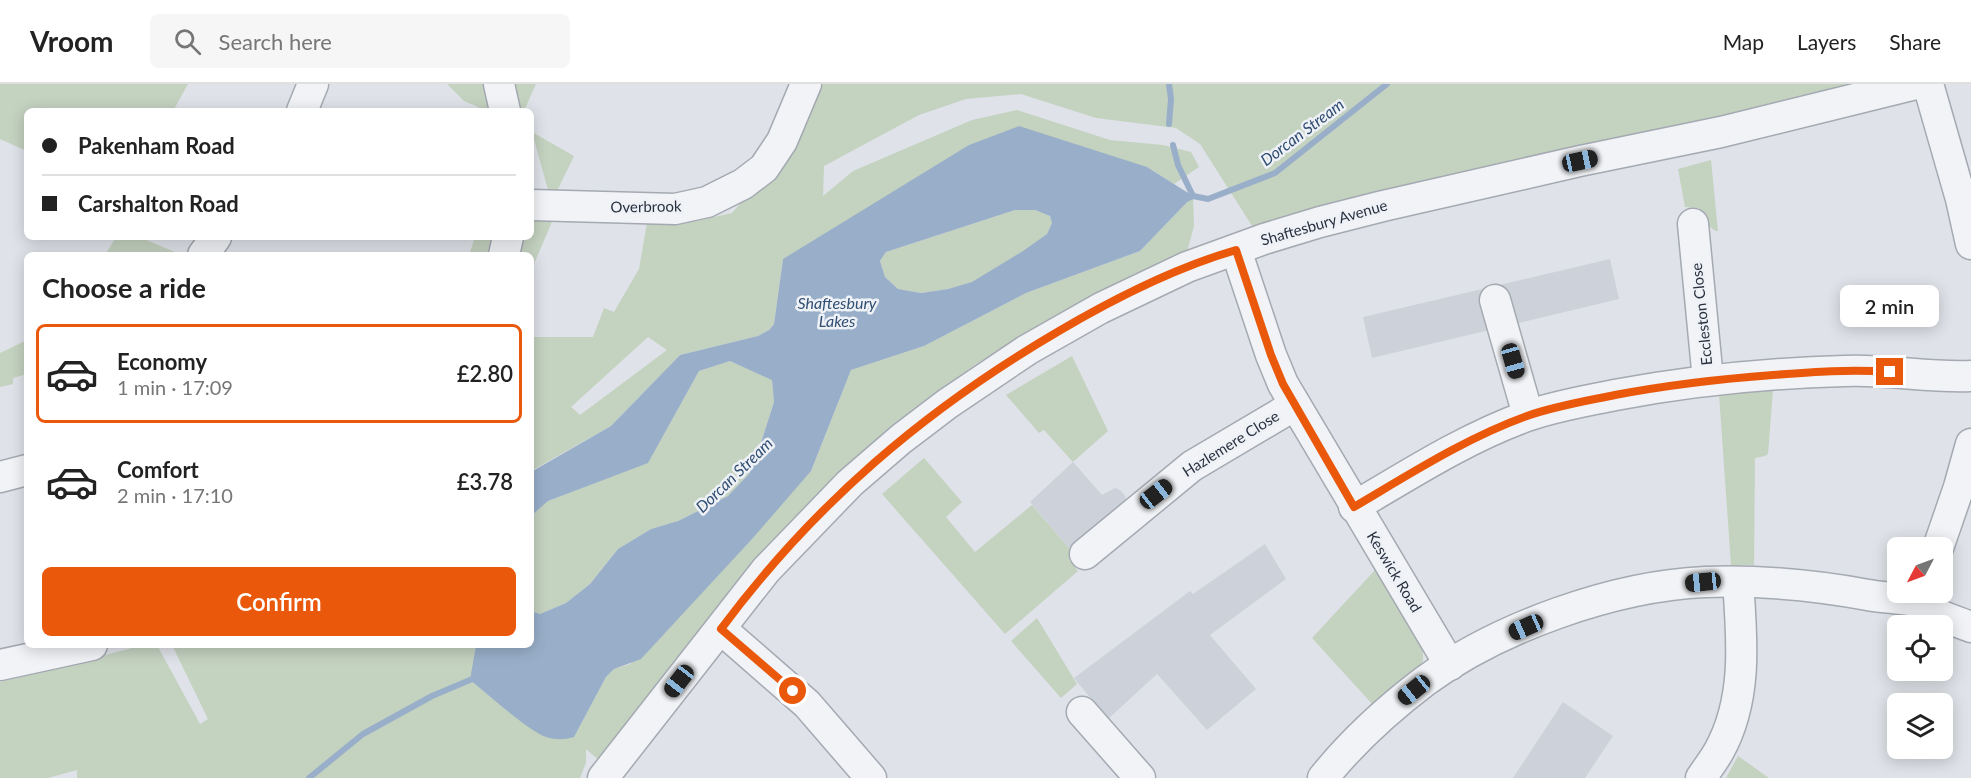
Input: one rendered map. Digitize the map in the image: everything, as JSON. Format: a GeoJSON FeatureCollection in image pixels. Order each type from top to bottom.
{"type":"FeatureCollection","features":[{"type":"Feature","properties":{"kind":"street"},"geometry":{"type":"LineString","coordinates":[[303,108],[314,84]]}},
{"type":"Feature","properties":{"kind":"street"},"geometry":{"type":"LineString","coordinates":[[499,84],[504,108]]}},
{"type":"Feature","properties":{"kind":"street","name":"Overbrook"},"geometry":{"type":"LineString","coordinates":[[534,205],[675,208],[707,202],[743,184],[764,168],[782,141],[806,84]]}},
{"type":"Feature","properties":{"kind":"street","name":"Shaftesbury Avenue"},"geometry":{"type":"LineString","coordinates":[[603,778],[766,570],[835,497],[929,417],[1027,350],[1126,294],[1177,272],[1293,230],[1383,206],[1721,132],[1916,84]]}},
{"type":"Feature","properties":{"kind":"street"},"geometry":{"type":"LineString","coordinates":[[1928,84],[1971,244]]}},
{"type":"Feature","properties":{"kind":"street","name":"Eccleston Close"},"geometry":{"type":"LineString","coordinates":[[1701,240],[1708,380]]}},
{"type":"Feature","properties":{"kind":"street","name":"Keswick Road"},"geometry":{"type":"LineString","coordinates":[[1236,250],[1271,355],[1294,405],[1450,665]]}},
{"type":"Feature","properties":{"kind":"street"},"geometry":{"type":"LineString","coordinates":[[1495,300],[1528,415]]}},
{"type":"Feature","properties":{"kind":"street"},"geometry":{"type":"LineString","coordinates":[[1354,507],[1447,453],[1528,415],[1620,394],[1708,380],[1846,371],[1971,376]]}},
{"type":"Feature","properties":{"kind":"street","name":"Hazlemere Close"},"geometry":{"type":"LineString","coordinates":[[1085,554],[1192,466],[1294,405]]}},
{"type":"Feature","properties":{"kind":"street"},"geometry":{"type":"LineString","coordinates":[[1942,537],[1971,444]]}},
{"type":"Feature","properties":{"kind":"street"},"geometry":{"type":"LineString","coordinates":[[0,477],[24,471]]}},
{"type":"Feature","properties":{"kind":"street"},"geometry":{"type":"LineString","coordinates":[[1701,778],[1720,751],[1737,703],[1741,675],[1742,635],[1738,582]]}},
{"type":"Feature","properties":{"kind":"street"},"geometry":{"type":"LineString","coordinates":[[1323,778],[1349,748],[1378,722],[1425,682],[1450,665],[1538,622],[1611,597],[1681,585],[1738,582],[1812,585],[1887,599]]}},
{"type":"Feature","properties":{"kind":"street"},"geometry":{"type":"LineString","coordinates":[[1925,603],[1932,611],[1971,627]]}},
{"type":"Feature","properties":{"kind":"street"},"geometry":{"type":"LineString","coordinates":[[721,629],[807,704],[871,778]]}},
{"type":"Feature","properties":{"kind":"street"},"geometry":{"type":"LineString","coordinates":[[0,665],[78,648]]}},
{"type":"Feature","properties":{"kind":"street"},"geometry":{"type":"LineString","coordinates":[[1082,712],[1140,778]]}},
{"type":"Feature","properties":{"kind":"shaded area"},"geometry":{"type":"Polygon","coordinates":[[[1610,259],[1619,299],[1372,358],[1363,317],[1610,259]]]}},
{"type":"Feature","properties":{"kind":"shaded area"},"geometry":{"type":"Polygon","coordinates":[[[1073,462],[1102,495],[1115,488],[1125,496],[1127,504],[1075,555],[1030,502],[1073,462]]]}},
{"type":"Feature","properties":{"kind":"shaded area"},"geometry":{"type":"Polygon","coordinates":[[[1265,544],[1286,579],[1210,635],[1256,689],[1207,730],[1157,674],[1108,719],[1074,678],[1190,591],[1193,594],[1265,544]]]}},
{"type":"Feature","properties":{"kind":"shaded area"},"geometry":{"type":"Polygon","coordinates":[[[1563,702],[1613,736],[1585,778],[1513,778],[1563,702]]]}},
{"type":"Feature","properties":{"kind":"green space"},"geometry":{"type":"Polygon","coordinates":[[[0,84],[188,84],[175,108],[24,108],[24,150],[0,139],[0,84]]]}},
{"type":"Feature","properties":{"kind":"green space"},"geometry":{"type":"Polygon","coordinates":[[[447,84],[486,84],[490,108],[478,108],[464,101],[447,84]]]}},
{"type":"Feature","properties":{"kind":"green space"},"geometry":{"type":"Polygon","coordinates":[[[512,84],[536,84],[525,108],[516,108],[512,84]]]}},
{"type":"Feature","properties":{"kind":"green space"},"geometry":{"type":"Polygon","coordinates":[[[799,84],[1874,84],[1254,229],[1200,144],[1176,128],[1096,118],[1021,94],[966,99],[919,115],[824,166],[823,196],[853,171],[972,120],[1017,110],[1110,140],[1163,145],[1191,152],[1199,167],[1174,184],[1147,167],[783,259],[774,324],[769,330],[758,336],[680,355],[611,426],[534,469],[534,337],[593,337],[604,308],[614,312],[639,269],[647,223],[701,220],[732,213],[777,160],[799,84]],[[648,337],[571,407],[580,415],[667,350],[648,337]]]}},
{"type":"Feature","properties":{"kind":"green space"},"geometry":{"type":"Polygon","coordinates":[[[534,133],[574,156],[557,191],[548,190],[534,133]]]}},
{"type":"Feature","properties":{"kind":"green space"},"geometry":{"type":"Polygon","coordinates":[[[1711,160],[1718,231],[1707,225],[1699,208],[1685,207],[1678,169],[1711,160]]]}},
{"type":"Feature","properties":{"kind":"green space"},"geometry":{"type":"Polygon","coordinates":[[[1193,196],[1194,226],[1187,252],[1132,275],[1041,325],[976,364],[895,423],[830,485],[601,762],[586,749],[586,763],[580,778],[77,778],[77,770],[48,778],[0,778],[0,682],[132,648],[159,648],[200,724],[208,719],[173,648],[476,648],[471,680],[574,737],[606,677],[614,669],[630,664],[811,471],[851,370],[924,346],[1026,293],[1140,251],[1193,196]]]}},
{"type":"Feature","properties":{"kind":"green space"},"geometry":{"type":"Polygon","coordinates":[[[1015,210],[1035,210],[1050,216],[1052,223],[1047,234],[1023,252],[972,283],[921,293],[898,289],[885,277],[880,261],[886,252],[1015,210]]]}},
{"type":"Feature","properties":{"kind":"green space"},"geometry":{"type":"Polygon","coordinates":[[[554,217],[534,264],[534,252],[516,252],[518,240],[534,240],[534,219],[554,217]]]}},
{"type":"Feature","properties":{"kind":"green space"},"geometry":{"type":"Polygon","coordinates":[[[114,240],[146,240],[175,252],[107,252],[114,240]]]}},
{"type":"Feature","properties":{"kind":"green space"},"geometry":{"type":"Polygon","coordinates":[[[474,240],[496,240],[494,252],[470,252],[474,240]]]}},
{"type":"Feature","properties":{"kind":"green space"},"geometry":{"type":"Polygon","coordinates":[[[24,341],[24,375],[13,378],[13,384],[0,387],[0,353],[24,341]]]}},
{"type":"Feature","properties":{"kind":"green space"},"geometry":{"type":"Polygon","coordinates":[[[1072,356],[1108,431],[1073,462],[1044,430],[1039,433],[1006,395],[1072,356]]]}},
{"type":"Feature","properties":{"kind":"green space"},"geometry":{"type":"Polygon","coordinates":[[[730,361],[772,379],[774,402],[749,474],[728,496],[678,521],[651,529],[618,549],[590,584],[566,603],[540,614],[534,612],[534,513],[548,501],[648,462],[699,371],[730,361]]]}},
{"type":"Feature","properties":{"kind":"green space"},"geometry":{"type":"Polygon","coordinates":[[[1773,390],[1768,454],[1755,458],[1754,565],[1731,565],[1719,394],[1773,390]]]}},
{"type":"Feature","properties":{"kind":"green space"},"geometry":{"type":"Polygon","coordinates":[[[924,458],[962,502],[946,517],[975,552],[1032,505],[1075,555],[1069,560],[1078,571],[1005,634],[882,494],[924,458]]]}},
{"type":"Feature","properties":{"kind":"green space"},"geometry":{"type":"Polygon","coordinates":[[[1376,569],[1423,646],[1423,660],[1420,668],[1374,706],[1312,638],[1376,569]]]}},
{"type":"Feature","properties":{"kind":"green space"},"geometry":{"type":"Polygon","coordinates":[[[1037,618],[1077,684],[1061,698],[1011,641],[1037,618]]]}},
{"type":"Feature","properties":{"kind":"green space"},"geometry":{"type":"Polygon","coordinates":[[[1738,756],[1769,778],[1726,778],[1738,756]]]}},
{"type":"Feature","properties":{"kind":"water","name":"Shaftesbury Lakes"},"geometry":{"type":"Polygon","coordinates":[[[1019,126],[1147,167],[1193,196],[1140,251],[1026,293],[924,346],[851,370],[811,471],[752,539],[641,659],[614,669],[606,677],[574,737],[557,739],[538,733],[518,720],[470,680],[475,648],[534,648],[534,612],[540,614],[566,603],[590,584],[618,549],[651,529],[678,521],[728,496],[749,474],[758,452],[774,402],[772,380],[730,361],[699,371],[648,463],[548,501],[534,513],[534,470],[611,426],[680,355],[758,336],[769,330],[774,324],[783,259],[969,145],[1019,126]],[[1015,210],[886,252],[880,261],[885,277],[898,289],[921,293],[972,282],[1047,234],[1052,223],[1050,216],[1035,210],[1015,210]]]}},
{"type":"Feature","properties":{"kind":"waterway","name":"Dorcan Stream"},"geometry":{"type":"LineString","coordinates":[[1169,84],[1171,99],[1169,124]]}},
{"type":"Feature","properties":{"kind":"waterway","name":"Dorcan Stream"},"geometry":{"type":"LineString","coordinates":[[1193,196],[1208,199],[1275,173],[1387,84]]}},
{"type":"Feature","properties":{"kind":"waterway","name":"Dorcan Stream"},"geometry":{"type":"LineString","coordinates":[[1173,145],[1178,165],[1193,196],[1186,199]]}},
{"type":"Feature","properties":{"kind":"waterway","name":"Dorcan Stream"},"geometry":{"type":"LineString","coordinates":[[309,778],[363,734],[432,696],[477,677]]}},
{"type":"Feature","properties":{"kind":"route"},"geometry":{"type":"LineString","coordinates":[[793,691],[721,629],[753,585],[835,497],[918,426],[1027,350],[1126,294],[1228,252],[1236,250],[1283,384],[1354,507],[1447,453],[1508,423],[1546,410],[1641,390],[1708,380],[1827,371],[1890,372]]}}]}
